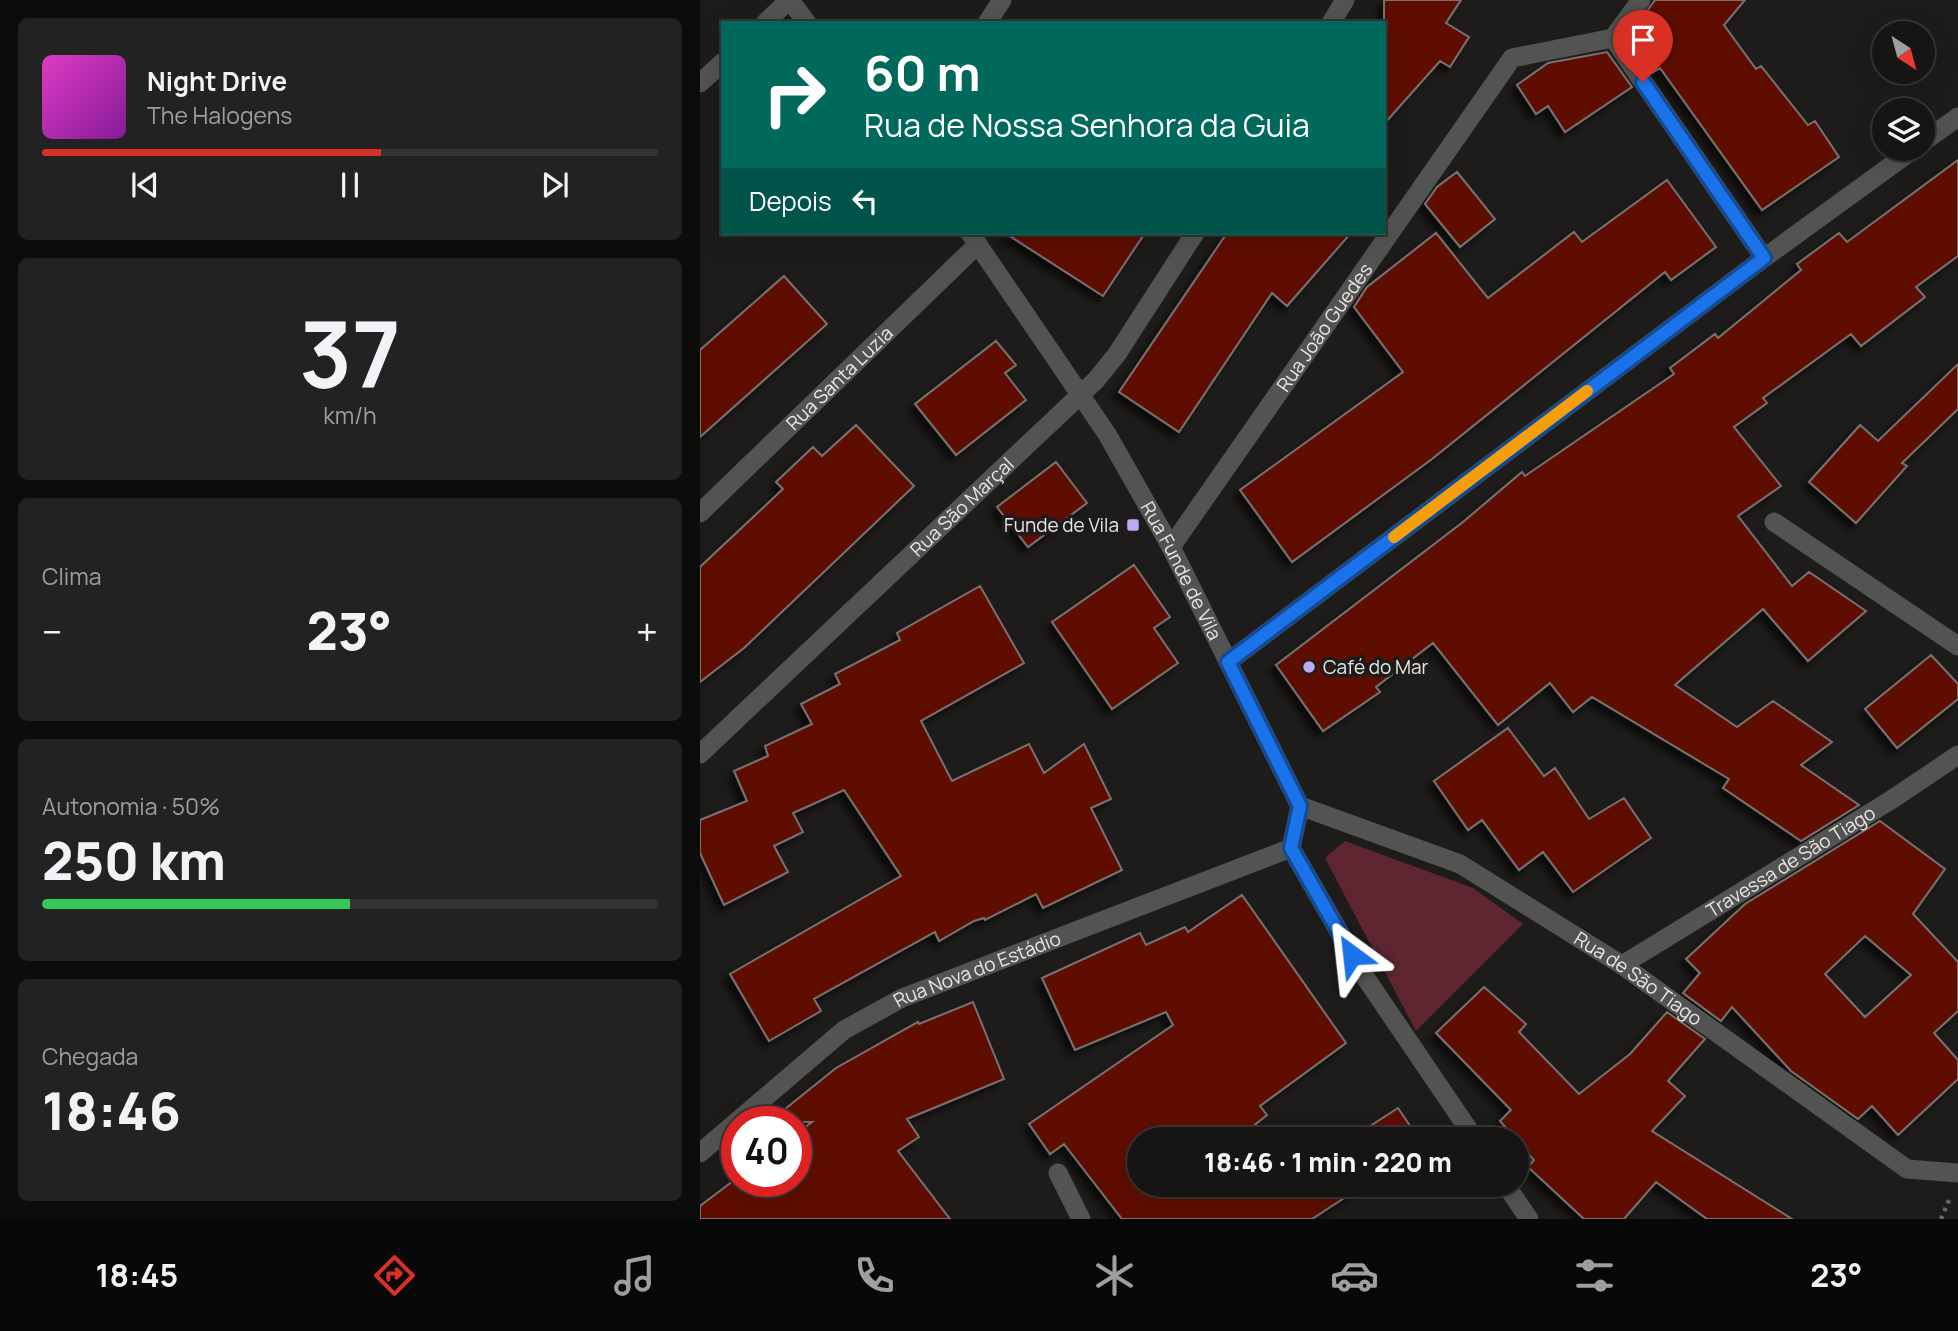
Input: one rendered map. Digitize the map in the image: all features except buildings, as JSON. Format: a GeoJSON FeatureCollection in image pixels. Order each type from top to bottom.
{"type":"FeatureCollection","features":[{"type":"Feature","properties":{"kind":"street"},"geometry":{"type":"LineString","coordinates":[[767,21],[789,0],[805,21]]}},
{"type":"Feature","properties":{"kind":"street"},"geometry":{"type":"LineString","coordinates":[[988,21],[1002,0]]}},
{"type":"Feature","properties":{"kind":"street"},"geometry":{"type":"LineString","coordinates":[[1332,21],[1345,0]]}},
{"type":"Feature","properties":{"kind":"street"},"geometry":{"type":"LineString","coordinates":[[1641,0],[1613,38],[1764,258]]}},
{"type":"Feature","properties":{"kind":"street","name":"Rua João Guedes"},"geometry":{"type":"LineString","coordinates":[[1171,547],[1512,58],[1613,38]]}},
{"type":"Feature","properties":{"kind":"street"},"geometry":{"type":"LineString","coordinates":[[700,83],[721,64]]}},
{"type":"Feature","properties":{"kind":"street"},"geometry":{"type":"LineString","coordinates":[[1935,133],[1958,117]]}},
{"type":"Feature","properties":{"kind":"street"},"geometry":{"type":"LineString","coordinates":[[1228,662],[1764,258],[1897,161]]}},
{"type":"Feature","properties":{"kind":"street","name":"Rua São Marçal"},"geometry":{"type":"LineString","coordinates":[[700,754],[1082,394],[1117,354],[1194,235]]}},
{"type":"Feature","properties":{"kind":"street","name":"Rua Funde de Vila"},"geometry":{"type":"LineString","coordinates":[[974,238],[1082,394],[1171,547],[1300,806]]}},
{"type":"Feature","properties":{"kind":"street","name":"Rua Santa Luzia"},"geometry":{"type":"LineString","coordinates":[[700,513],[974,238]]}},
{"type":"Feature","properties":{"kind":"street"},"geometry":{"type":"LineString","coordinates":[[1774,522],[1958,646]]}},
{"type":"Feature","properties":{"kind":"street","name":"Travessa de São Tiago"},"geometry":{"type":"LineString","coordinates":[[1622,965],[1891,800],[1958,755]]}},
{"type":"Feature","properties":{"kind":"street"},"geometry":{"type":"LineString","coordinates":[[1300,806],[1291,848],[1365,977],[1467,1127]]}},
{"type":"Feature","properties":{"kind":"street","name":"Rua de São Tiago"},"geometry":{"type":"LineString","coordinates":[[1300,806],[1460,864],[1622,965],[1907,1169],[1958,1173]]}},
{"type":"Feature","properties":{"kind":"street","name":"Rua Nova do Estádio"},"geometry":{"type":"LineString","coordinates":[[700,1153],[844,1030],[902,999],[1291,848]]}},
{"type":"Feature","properties":{"kind":"street"},"geometry":{"type":"LineString","coordinates":[[1058,1173],[1081,1219]]}},
{"type":"Feature","properties":{"kind":"street"},"geometry":{"type":"LineString","coordinates":[[1514,1197],[1530,1219]]}},
{"type":"Feature","properties":{"kind":"shaded area"},"geometry":{"type":"Polygon","coordinates":[[[1345,841],[1473,888],[1523,924],[1416,1031],[1325,858],[1345,841]]]}},
{"type":"Feature","properties":{"kind":"slow traffic"},"geometry":{"type":"LineString","coordinates":[[1394,537],[1587,391]]}},
{"type":"Feature","properties":{"kind":"place","name":"Funde de Vila"},"geometry":{"type":"Point","coordinates":[1133,525]}},
{"type":"Feature","properties":{"kind":"place","name":"Café do Mar"},"geometry":{"type":"Point","coordinates":[1309,667]}},
{"type":"Feature","properties":{"kind":"route"},"geometry":{"type":"LineString","coordinates":[[1352,955],[1291,848],[1300,806],[1228,662],[1764,258],[1643,82]]}}]}
